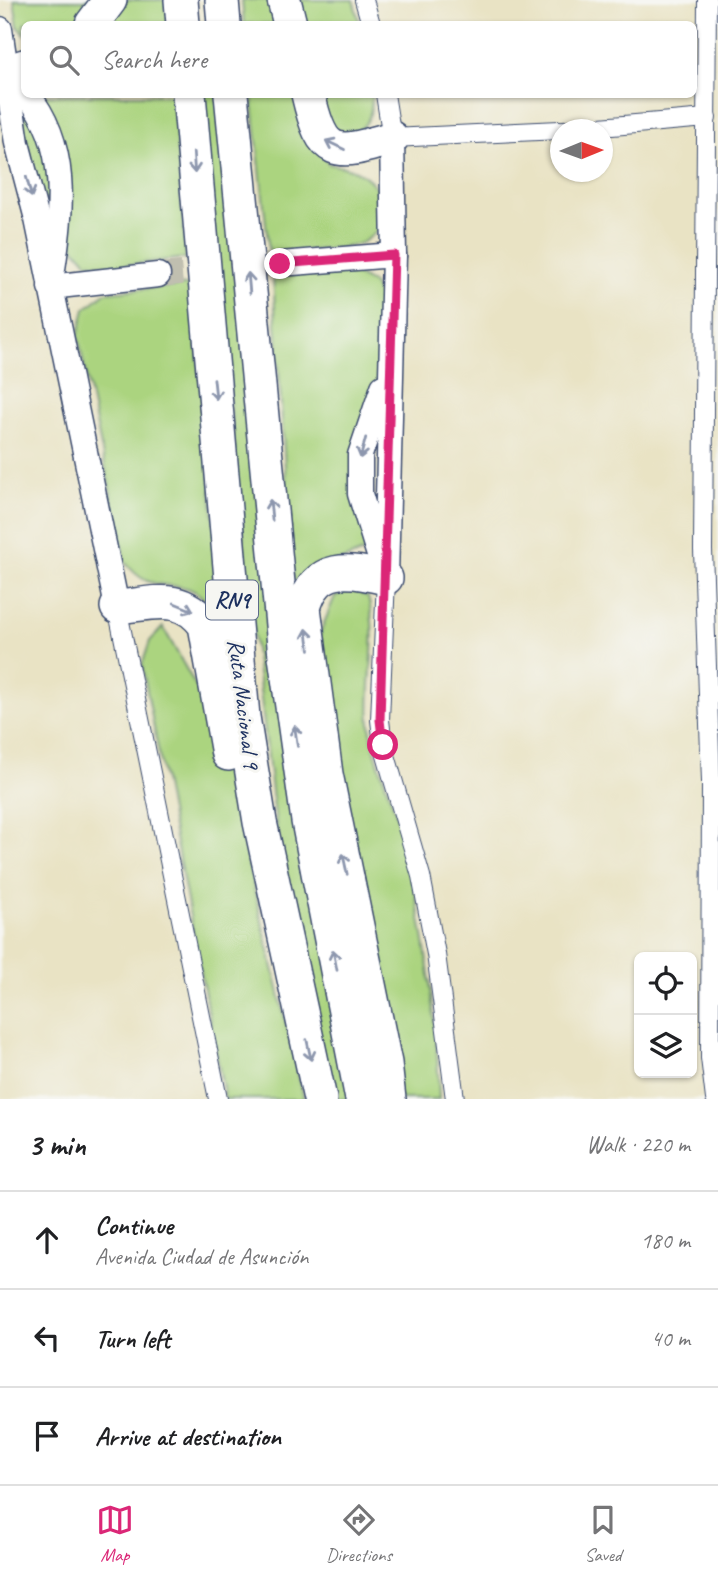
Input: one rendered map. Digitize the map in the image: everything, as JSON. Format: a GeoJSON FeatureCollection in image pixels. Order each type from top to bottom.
{"type":"FeatureCollection","features":[{"type":"Feature","properties":{"kind":"highway"},"geometry":{"type":"LineString","coordinates":[[94,21],[110,0]]}},
{"type":"Feature","properties":{"kind":"highway"},"geometry":{"type":"LineString","coordinates":[[181,0],[183,21]]}},
{"type":"Feature","properties":{"kind":"highway"},"geometry":{"type":"LineString","coordinates":[[222,0],[224,21]]}},
{"type":"Feature","properties":{"kind":"highway"},"geometry":{"type":"LineString","coordinates":[[284,0],[289,21]]}},
{"type":"Feature","properties":{"kind":"highway","name":"Ruta Nacional 9"},"geometry":{"type":"LineString","coordinates":[[189,98],[243,717],[260,822],[320,1099]]}},
{"type":"Feature","properties":{"kind":"highway","name":"Ruta Nacional 9"},"geometry":{"type":"LineString","coordinates":[[231,98],[285,656],[308,821],[362,1099]]}},
{"type":"Feature","properties":{"kind":"highway"},"geometry":{"type":"LineString","coordinates":[[309,98],[321,137],[329,145],[351,151],[392,138]]}},
{"type":"Feature","properties":{"kind":"highway"},"geometry":{"type":"LineString","coordinates":[[386,578],[360,571],[334,572],[318,580],[308,592],[304,608],[326,774],[385,1063],[389,1099]]}},
{"type":"Feature","properties":{"kind":"highway"},"geometry":{"type":"LineString","coordinates":[[117,607],[175,602],[193,609],[205,625],[230,768],[279,960],[301,1011]]}},
{"type":"Feature","properties":{"kind":"street"},"geometry":{"type":"LineString","coordinates":[[365,0],[370,21]]}},
{"type":"Feature","properties":{"kind":"street"},"geometry":{"type":"LineString","coordinates":[[707,0],[712,408],[703,550],[711,782],[710,1058],[715,1099]]}},
{"type":"Feature","properties":{"kind":"street"},"geometry":{"type":"LineString","coordinates":[[0,29],[21,81],[17,143],[37,219],[218,1099]]}},
{"type":"Feature","properties":{"kind":"street"},"geometry":{"type":"LineString","coordinates":[[31,98],[51,133],[58,165],[59,228],[50,287]]}},
{"type":"Feature","properties":{"kind":"street"},"geometry":{"type":"LineString","coordinates":[[386,98],[392,138],[394,255],[391,360],[360,455],[360,494],[365,521],[386,578],[380,720],[383,745],[421,876],[436,954],[455,1099]]}},
{"type":"Feature","properties":{"kind":"street"},"geometry":{"type":"LineString","coordinates":[[613,126],[707,118]]}},
{"type":"Feature","properties":{"kind":"street"},"geometry":{"type":"LineString","coordinates":[[392,138],[550,131]]}},
{"type":"Feature","properties":{"kind":"street"},"geometry":{"type":"LineString","coordinates":[[280,264],[394,255]]}},
{"type":"Feature","properties":{"kind":"street"},"geometry":{"type":"LineString","coordinates":[[50,287],[158,275]]}},
{"type":"Feature","properties":{"kind":"green space"},"geometry":{"type":"Polygon","coordinates":[[[14,0],[97,0],[80,21],[21,21],[21,31],[14,0]]]}},
{"type":"Feature","properties":{"kind":"green space"},"geometry":{"type":"Polygon","coordinates":[[[116,0],[166,0],[168,21],[103,21],[116,0]]]}},
{"type":"Feature","properties":{"kind":"green space"},"geometry":{"type":"Polygon","coordinates":[[[242,0],[279,0],[283,21],[244,21],[242,0]]]}},
{"type":"Feature","properties":{"kind":"green space"},"geometry":{"type":"Polygon","coordinates":[[[291,0],[353,0],[359,21],[296,21],[291,0]]]}},
{"type":"Feature","properties":{"kind":"green space"},"geometry":{"type":"Polygon","coordinates":[[[37,98],[173,98],[186,258],[115,266],[87,262],[73,246],[37,98]]]}},
{"type":"Feature","properties":{"kind":"green space"},"geometry":{"type":"Polygon","coordinates":[[[200,98],[225,98],[354,1099],[329,1099],[277,832],[250,606],[200,98]]]}},
{"type":"Feature","properties":{"kind":"green space"},"geometry":{"type":"Polygon","coordinates":[[[252,98],[302,98],[311,137],[329,164],[356,171],[366,177],[380,194],[383,203],[381,223],[366,240],[347,247],[269,252],[252,98]]]}},
{"type":"Feature","properties":{"kind":"green space"},"geometry":{"type":"Polygon","coordinates":[[[315,98],[372,98],[370,116],[359,130],[346,137],[332,129],[315,98]]]}},
{"type":"Feature","properties":{"kind":"green space"},"geometry":{"type":"Polygon","coordinates":[[[26,103],[47,138],[53,244],[23,127],[26,103]]]}},
{"type":"Feature","properties":{"kind":"green space"},"geometry":{"type":"Polygon","coordinates":[[[346,270],[372,283],[383,302],[382,373],[358,448],[366,551],[316,570],[305,711],[289,530],[273,276],[346,270]]]}},
{"type":"Feature","properties":{"kind":"green space"},"geometry":{"type":"Polygon","coordinates":[[[191,285],[233,715],[222,639],[208,604],[197,593],[182,587],[156,584],[144,579],[125,562],[78,336],[85,309],[106,292],[191,285]]]}},
{"type":"Feature","properties":{"kind":"green space"},"geometry":{"type":"Polygon","coordinates":[[[352,590],[368,597],[371,613],[370,724],[375,752],[400,827],[418,905],[432,1002],[439,1099],[396,1099],[358,889],[320,633],[335,596],[352,590]]]}},
{"type":"Feature","properties":{"kind":"green space"},"geometry":{"type":"Polygon","coordinates":[[[163,627],[205,703],[236,812],[304,1099],[225,1099],[142,665],[150,641],[163,627]]]}},
{"type":"Feature","properties":{"kind":"tunnel"},"geometry":{"type":"LineString","coordinates":[[158,275],[280,264]]}},
{"type":"Feature","properties":{"kind":"route"},"geometry":{"type":"LineString","coordinates":[[280,264],[394,255],[380,720],[383,745]]}}]}
